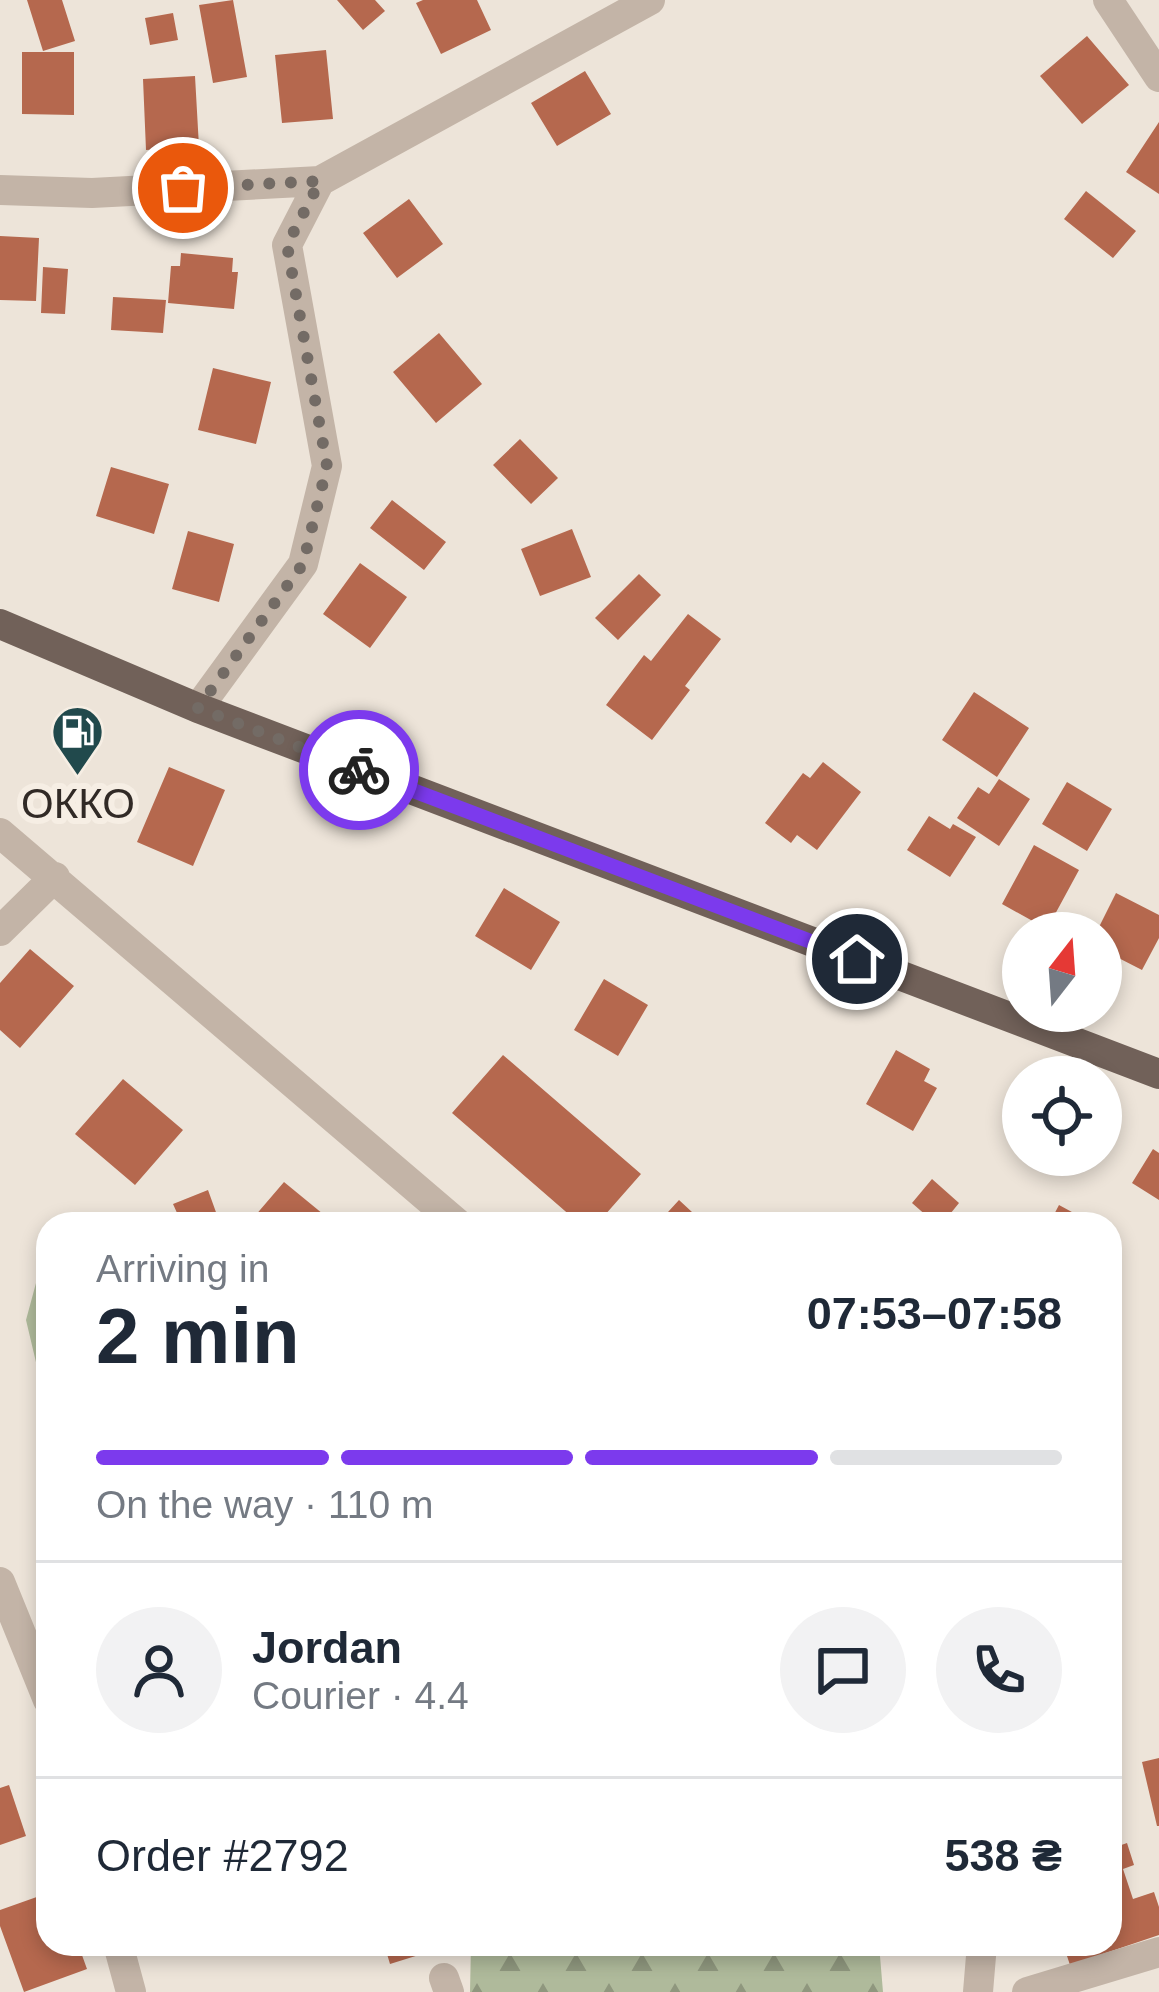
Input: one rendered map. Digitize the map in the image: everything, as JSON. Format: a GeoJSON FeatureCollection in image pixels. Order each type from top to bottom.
{"type":"FeatureCollection","features":[{"type":"Feature","properties":{"kind":"main road"},"geometry":{"type":"LineString","coordinates":[[0,624],[198,708],[1159,1074]]}},
{"type":"Feature","properties":{"kind":"street"},"geometry":{"type":"LineString","coordinates":[[0,190],[92,193],[320,181],[650,0]]}},
{"type":"Feature","properties":{"kind":"street"},"geometry":{"type":"LineString","coordinates":[[1108,0],[1159,76]]}},
{"type":"Feature","properties":{"kind":"street"},"geometry":{"type":"LineString","coordinates":[[198,708],[303,564],[327,466],[287,245],[320,181]]}},
{"type":"Feature","properties":{"kind":"street"},"geometry":{"type":"LineString","coordinates":[[0,833],[444,1212]]}},
{"type":"Feature","properties":{"kind":"street"},"geometry":{"type":"LineString","coordinates":[[0,931],[55,878]]}},
{"type":"Feature","properties":{"kind":"street"},"geometry":{"type":"LineString","coordinates":[[0,1582],[36,1670]]}},
{"type":"Feature","properties":{"kind":"street"},"geometry":{"type":"LineString","coordinates":[[1027,1992],[1159,1952]]}},
{"type":"Feature","properties":{"kind":"street"},"geometry":{"type":"LineString","coordinates":[[121,1956],[131,1992]]}},
{"type":"Feature","properties":{"kind":"street"},"geometry":{"type":"LineString","coordinates":[[978,1992],[981,1956]]}},
{"type":"Feature","properties":{"kind":"green space"},"geometry":{"type":"Polygon","coordinates":[[[36,1283],[36,1362],[26,1320],[36,1283]]]}},
{"type":"Feature","properties":{"kind":"green space"},"geometry":{"type":"Polygon","coordinates":[[[471,1956],[880,1956],[883,1992],[470,1992],[471,1956]]]}},
{"type":"Feature","properties":{"kind":"building"},"geometry":{"type":"Polygon","coordinates":[[[27,0],[62,0],[75,41],[43,51],[27,0]]]}},
{"type":"Feature","properties":{"kind":"building"},"geometry":{"type":"Polygon","coordinates":[[[233,0],[247,77],[213,83],[199,5],[233,0]]]}},
{"type":"Feature","properties":{"kind":"building"},"geometry":{"type":"Polygon","coordinates":[[[337,0],[375,0],[385,11],[363,30],[337,0]]]}},
{"type":"Feature","properties":{"kind":"building"},"geometry":{"type":"Polygon","coordinates":[[[477,0],[491,30],[441,54],[416,3],[477,0]]]}},
{"type":"Feature","properties":{"kind":"building"},"geometry":{"type":"Polygon","coordinates":[[[173,13],[178,40],[150,45],[145,18],[173,13]]]}},
{"type":"Feature","properties":{"kind":"building"},"geometry":{"type":"Polygon","coordinates":[[[1087,36],[1129,85],[1082,124],[1040,76],[1087,36]]]}},
{"type":"Feature","properties":{"kind":"building"},"geometry":{"type":"Polygon","coordinates":[[[326,50],[333,119],[282,123],[275,55],[326,50]]]}},
{"type":"Feature","properties":{"kind":"building"},"geometry":{"type":"Polygon","coordinates":[[[22,52],[74,52],[74,115],[22,114],[22,52]]]}},
{"type":"Feature","properties":{"kind":"building"},"geometry":{"type":"Polygon","coordinates":[[[585,71],[611,114],[557,146],[531,103],[585,71]]]}},
{"type":"Feature","properties":{"kind":"building"},"geometry":{"type":"Polygon","coordinates":[[[195,76],[199,147],[146,150],[143,79],[195,76]]]}},
{"type":"Feature","properties":{"kind":"building"},"geometry":{"type":"Polygon","coordinates":[[[1159,122],[1159,194],[1126,172],[1159,122]]]}},
{"type":"Feature","properties":{"kind":"building"},"geometry":{"type":"Polygon","coordinates":[[[1086,191],[1136,231],[1113,258],[1064,219],[1086,191]]]}},
{"type":"Feature","properties":{"kind":"building"},"geometry":{"type":"Polygon","coordinates":[[[409,199],[443,244],[397,278],[363,233],[409,199]]]}},
{"type":"Feature","properties":{"kind":"building"},"geometry":{"type":"Polygon","coordinates":[[[0,236],[39,238],[36,301],[0,300],[0,236]]]}},
{"type":"Feature","properties":{"kind":"building"},"geometry":{"type":"Polygon","coordinates":[[[181,253],[233,258],[232,272],[238,272],[234,309],[168,303],[171,266],[180,266],[181,253]]]}},
{"type":"Feature","properties":{"kind":"building"},"geometry":{"type":"Polygon","coordinates":[[[43,267],[68,269],[65,314],[41,313],[43,267]]]}},
{"type":"Feature","properties":{"kind":"building"},"geometry":{"type":"Polygon","coordinates":[[[113,297],[166,300],[163,333],[111,330],[113,297]]]}},
{"type":"Feature","properties":{"kind":"building"},"geometry":{"type":"Polygon","coordinates":[[[439,333],[482,384],[436,423],[393,372],[439,333]]]}},
{"type":"Feature","properties":{"kind":"building"},"geometry":{"type":"Polygon","coordinates":[[[213,368],[271,382],[256,444],[198,430],[213,368]]]}},
{"type":"Feature","properties":{"kind":"building"},"geometry":{"type":"Polygon","coordinates":[[[520,439],[558,478],[531,504],[493,465],[520,439]]]}},
{"type":"Feature","properties":{"kind":"building"},"geometry":{"type":"Polygon","coordinates":[[[111,467],[169,484],[154,534],[96,516],[111,467]]]}},
{"type":"Feature","properties":{"kind":"building"},"geometry":{"type":"Polygon","coordinates":[[[392,500],[446,542],[424,570],[370,528],[392,500]]]}},
{"type":"Feature","properties":{"kind":"building"},"geometry":{"type":"Polygon","coordinates":[[[572,529],[591,577],[540,596],[521,549],[572,529]]]}},
{"type":"Feature","properties":{"kind":"building"},"geometry":{"type":"Polygon","coordinates":[[[188,531],[234,544],[219,602],[172,589],[188,531]]]}},
{"type":"Feature","properties":{"kind":"building"},"geometry":{"type":"Polygon","coordinates":[[[360,563],[407,597],[370,648],[323,614],[360,563]]]}},
{"type":"Feature","properties":{"kind":"building"},"geometry":{"type":"Polygon","coordinates":[[[639,574],[661,595],[618,640],[595,618],[639,574]]]}},
{"type":"Feature","properties":{"kind":"building"},"geometry":{"type":"Polygon","coordinates":[[[688,614],[721,639],[652,740],[606,705],[644,655],[651,661],[688,614]]]}},
{"type":"Feature","properties":{"kind":"building"},"geometry":{"type":"Polygon","coordinates":[[[974,692],[1029,728],[997,777],[942,740],[974,692]]]}},
{"type":"Feature","properties":{"kind":"building"},"geometry":{"type":"Polygon","coordinates":[[[823,762],[861,792],[817,850],[797,835],[791,843],[765,823],[803,773],[810,778],[823,762]]]}},
{"type":"Feature","properties":{"kind":"building"},"geometry":{"type":"Polygon","coordinates":[[[169,767],[225,790],[193,866],[137,842],[169,767]]]}},
{"type":"Feature","properties":{"kind":"building"},"geometry":{"type":"Polygon","coordinates":[[[999,779],[1030,799],[999,846],[957,818],[978,787],[989,794],[999,779]]]}},
{"type":"Feature","properties":{"kind":"building"},"geometry":{"type":"Polygon","coordinates":[[[1067,782],[1112,809],[1087,851],[1042,824],[1067,782]]]}},
{"type":"Feature","properties":{"kind":"building"},"geometry":{"type":"Polygon","coordinates":[[[929,816],[976,837],[950,877],[907,850],[929,816]]]}},
{"type":"Feature","properties":{"kind":"building"},"geometry":{"type":"Polygon","coordinates":[[[1034,845],[1079,870],[1056,912],[1016,912],[1002,904],[1034,845]]]}},
{"type":"Feature","properties":{"kind":"building"},"geometry":{"type":"Polygon","coordinates":[[[504,888],[560,922],[531,970],[475,936],[504,888]]]}},
{"type":"Feature","properties":{"kind":"building"},"geometry":{"type":"Polygon","coordinates":[[[1116,893],[1159,915],[1159,938],[1142,970],[1122,960],[1122,912],[1106,912],[1116,893]]]}},
{"type":"Feature","properties":{"kind":"building"},"geometry":{"type":"Polygon","coordinates":[[[30,949],[74,986],[20,1048],[0,1030],[0,983],[30,949]]]}},
{"type":"Feature","properties":{"kind":"building"},"geometry":{"type":"Polygon","coordinates":[[[604,979],[648,1005],[618,1056],[574,1030],[604,979]]]}},
{"type":"Feature","properties":{"kind":"building"},"geometry":{"type":"Polygon","coordinates":[[[896,1050],[930,1069],[924,1081],[937,1088],[913,1131],[866,1104],[896,1050]]]}},
{"type":"Feature","properties":{"kind":"building"},"geometry":{"type":"Polygon","coordinates":[[[503,1055],[641,1174],[608,1212],[566,1212],[452,1113],[503,1055]]]}},
{"type":"Feature","properties":{"kind":"building"},"geometry":{"type":"Polygon","coordinates":[[[123,1079],[183,1130],[135,1185],[75,1134],[123,1079]]]}},
{"type":"Feature","properties":{"kind":"building"},"geometry":{"type":"Polygon","coordinates":[[[1153,1149],[1159,1153],[1159,1200],[1132,1183],[1153,1149]]]}},
{"type":"Feature","properties":{"kind":"building"},"geometry":{"type":"Polygon","coordinates":[[[932,1179],[959,1203],[952,1212],[922,1212],[912,1203],[932,1179]]]}},
{"type":"Feature","properties":{"kind":"building"},"geometry":{"type":"Polygon","coordinates":[[[284,1182],[321,1212],[258,1212],[284,1182]]]}},
{"type":"Feature","properties":{"kind":"building"},"geometry":{"type":"Polygon","coordinates":[[[208,1190],[216,1212],[177,1212],[173,1204],[208,1190]]]}},
{"type":"Feature","properties":{"kind":"building"},"geometry":{"type":"Polygon","coordinates":[[[679,1200],[692,1212],[668,1212],[679,1200]]]}},
{"type":"Feature","properties":{"kind":"building"},"geometry":{"type":"Polygon","coordinates":[[[1159,1758],[1159,1826],[1157,1826],[1142,1762],[1159,1758]]]}},
{"type":"Feature","properties":{"kind":"building"},"geometry":{"type":"Polygon","coordinates":[[[9,1785],[26,1836],[0,1845],[0,1788],[9,1785]]]}},
{"type":"Feature","properties":{"kind":"building"},"geometry":{"type":"Polygon","coordinates":[[[1127,1843],[1134,1865],[1123,1869],[1133,1899],[1154,1892],[1159,1935],[1122,1947],[1122,1845],[1127,1843]]]}},
{"type":"Feature","properties":{"kind":"building"},"geometry":{"type":"Polygon","coordinates":[[[36,1897],[36,1956],[82,1956],[87,1969],[24,1992],[0,1926],[0,1910],[36,1897]]]}},
{"type":"Feature","properties":{"kind":"building"},"geometry":{"type":"Polygon","coordinates":[[[388,1956],[416,1956],[390,1964],[388,1956]]]}},
{"type":"Feature","properties":{"kind":"building"},"geometry":{"type":"Polygon","coordinates":[[[1067,1956],[1097,1956],[1070,1965],[1067,1956]]]}},
{"type":"Feature","properties":{"kind":"way so far"},"geometry":{"type":"LineString","coordinates":[[183,188],[320,181],[287,245],[327,466],[303,564],[198,708],[359,770]]}},
{"type":"Feature","properties":{"kind":"place","name":"ОККО"},"geometry":{"type":"Point","coordinates":[78,777]}},
{"type":"Feature","properties":{"kind":"route"},"geometry":{"type":"LineString","coordinates":[[359,770],[857,959]]}}]}
